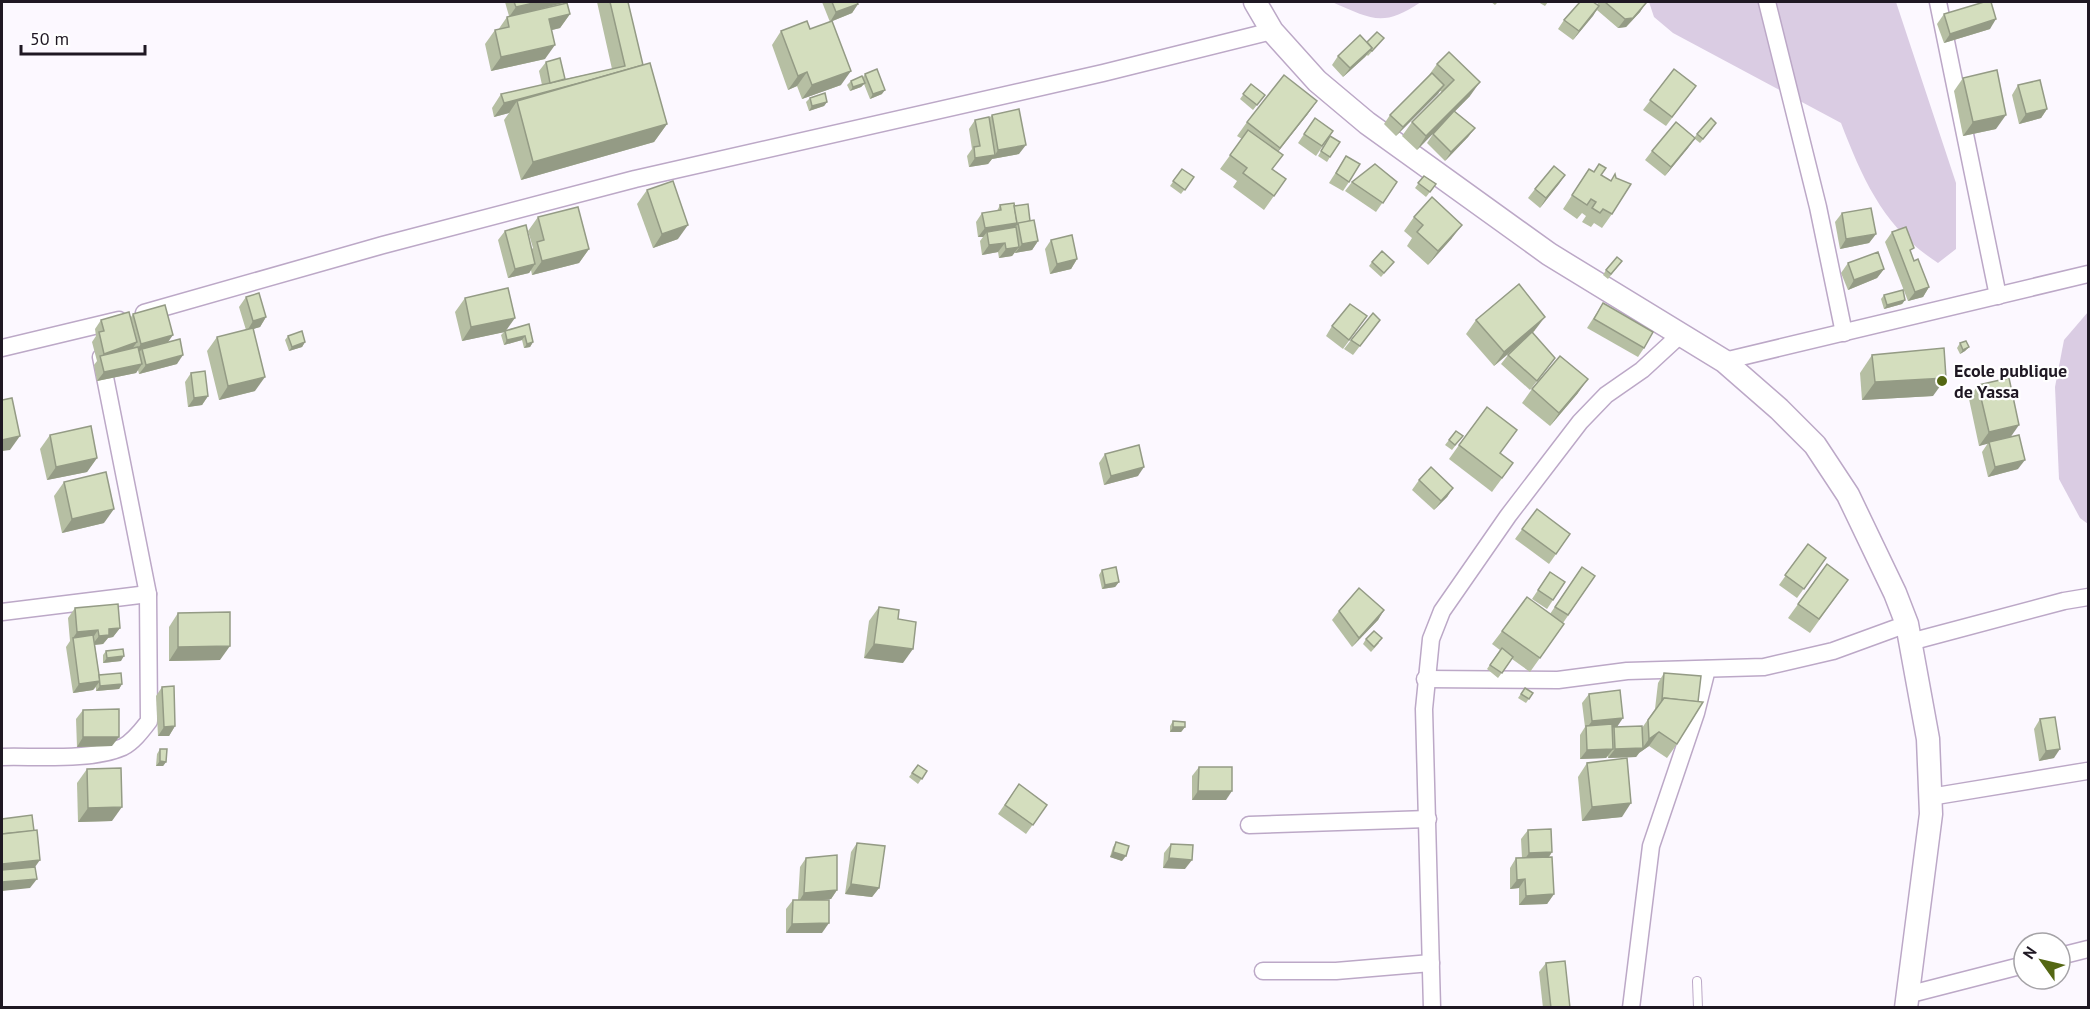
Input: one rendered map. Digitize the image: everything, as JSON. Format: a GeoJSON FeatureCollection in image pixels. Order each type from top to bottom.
{"type":"FeatureCollection","features":[{"type":"Feature","properties":{"kind":"main road"},"geometry":{"type":"LineString","coordinates":[[1255,2],[1272,31],[1317,81],[1367,123],[1549,254],[1724,361],[1779,409],[1815,446],[1848,495],[1896,593],[1908,633],[1928,739],[1931,814],[1907,1001]]}},
{"type":"Feature","properties":{"kind":"street"},"geometry":{"type":"LineString","coordinates":[[1767,2],[1818,207],[1844,333]]}},
{"type":"Feature","properties":{"kind":"street"},"geometry":{"type":"LineString","coordinates":[[1938,2],[1998,296]]}},
{"type":"Feature","properties":{"kind":"street"},"geometry":{"type":"LineString","coordinates":[[2,348],[95,327],[383,245],[635,179],[1103,74],[1272,31]]}},
{"type":"Feature","properties":{"kind":"street"},"geometry":{"type":"LineString","coordinates":[[1724,361],[2088,274]]}},
{"type":"Feature","properties":{"kind":"street"},"geometry":{"type":"LineString","coordinates":[[2,757],[100,753],[124,746],[140,733],[149,721],[148,594],[95,327]]}},
{"type":"Feature","properties":{"kind":"street"},"geometry":{"type":"LineString","coordinates":[[1432,1008],[1425,679],[1431,639],[1442,611],[1508,516],[1593,408],[1680,335]]}},
{"type":"Feature","properties":{"kind":"street"},"geometry":{"type":"LineString","coordinates":[[2,612],[148,594]]}},
{"type":"Feature","properties":{"kind":"street"},"geometry":{"type":"LineString","coordinates":[[1425,679],[1558,680],[1627,671],[1764,667],[1908,633],[2088,597]]}},
{"type":"Feature","properties":{"kind":"street"},"geometry":{"type":"LineString","coordinates":[[1631,1008],[1651,846],[1696,713],[1707,669]]}},
{"type":"Feature","properties":{"kind":"street"},"geometry":{"type":"LineString","coordinates":[[1930,797],[2087,771]]}},
{"type":"Feature","properties":{"kind":"street"},"geometry":{"type":"LineString","coordinates":[[1249,825],[1428,819]]}},
{"type":"Feature","properties":{"kind":"street"},"geometry":{"type":"LineString","coordinates":[[2072,953],[2088,949]]}},
{"type":"Feature","properties":{"kind":"street"},"geometry":{"type":"LineString","coordinates":[[1263,971],[1336,971],[1431,963]]}},
{"type":"Feature","properties":{"kind":"street"},"geometry":{"type":"LineString","coordinates":[[1907,1001],[2012,969]]}},
{"type":"Feature","properties":{"kind":"lane"},"geometry":{"type":"LineString","coordinates":[[1697,981],[1698,1008]]}},
{"type":"Feature","properties":{"kind":"shaded area"},"geometry":{"type":"Polygon","coordinates":[[[1332,2],[1421,2],[1396,15],[1377,18],[1357,13],[1332,2]]]}},
{"type":"Feature","properties":{"kind":"shaded area"},"geometry":{"type":"Polygon","coordinates":[[[1649,2],[1896,2],[1956,183],[1956,249],[1938,263],[1903,234],[1889,218],[1867,183],[1841,123],[1673,33],[1654,17],[1649,2]]]}},
{"type":"Feature","properties":{"kind":"shaded area"},"geometry":{"type":"Polygon","coordinates":[[[2088,312],[2088,524],[2080,518],[2059,479],[2055,387],[2064,340],[2088,312]]]}},
{"type":"Feature","properties":{"kind":"building"},"geometry":{"type":"Polygon","coordinates":[[[514,2],[538,2],[516,7],[514,2]]]}},
{"type":"Feature","properties":{"kind":"building"},"geometry":{"type":"Polygon","coordinates":[[[610,2],[628,2],[643,65],[504,103],[501,94],[625,66],[610,2]]]}},
{"type":"Feature","properties":{"kind":"building"},"geometry":{"type":"Polygon","coordinates":[[[832,2],[857,2],[858,4],[836,12],[832,2]]]}},
{"type":"Feature","properties":{"kind":"building"},"geometry":{"type":"Polygon","coordinates":[[[1580,2],[1593,2],[1599,6],[1579,31],[1564,20],[1580,2]]]}},
{"type":"Feature","properties":{"kind":"building"},"geometry":{"type":"Polygon","coordinates":[[[1605,2],[1646,3],[1633,18],[1625,19],[1605,2]]]}},
{"type":"Feature","properties":{"kind":"building"},"geometry":{"type":"Polygon","coordinates":[[[1991,2],[1996,19],[1950,34],[1944,14],[1991,2]]]}},
{"type":"Feature","properties":{"kind":"building"},"geometry":{"type":"Polygon","coordinates":[[[567,3],[570,14],[549,19],[555,45],[501,57],[495,30],[509,27],[507,17],[567,3]]]}},
{"type":"Feature","properties":{"kind":"building"},"geometry":{"type":"Polygon","coordinates":[[[807,21],[810,29],[832,21],[851,71],[812,85],[807,72],[798,76],[781,31],[807,21]]]}},
{"type":"Feature","properties":{"kind":"building"},"geometry":{"type":"Polygon","coordinates":[[[1377,32],[1384,38],[1372,51],[1367,42],[1377,32]]]}},
{"type":"Feature","properties":{"kind":"building"},"geometry":{"type":"Polygon","coordinates":[[[1360,35],[1372,48],[1350,68],[1338,56],[1360,35]]]}},
{"type":"Feature","properties":{"kind":"building"},"geometry":{"type":"Polygon","coordinates":[[[1449,52],[1480,82],[1426,136],[1412,122],[1454,80],[1437,64],[1449,52]]]}},
{"type":"Feature","properties":{"kind":"building"},"geometry":{"type":"Polygon","coordinates":[[[560,58],[565,79],[550,83],[546,62],[560,58]]]}},
{"type":"Feature","properties":{"kind":"building"},"geometry":{"type":"Polygon","coordinates":[[[650,63],[667,124],[533,162],[517,101],[650,63]]]}},
{"type":"Feature","properties":{"kind":"building"},"geometry":{"type":"Polygon","coordinates":[[[877,69],[885,90],[873,94],[865,74],[877,69]]]}},
{"type":"Feature","properties":{"kind":"building"},"geometry":{"type":"Polygon","coordinates":[[[1674,69],[1696,86],[1672,117],[1650,100],[1674,69]]]}},
{"type":"Feature","properties":{"kind":"building"},"geometry":{"type":"Polygon","coordinates":[[[1997,70],[2006,115],[1973,122],[1963,78],[1997,70]]]}},
{"type":"Feature","properties":{"kind":"building"},"geometry":{"type":"Polygon","coordinates":[[[1432,73],[1444,85],[1403,127],[1390,115],[1432,73]]]}},
{"type":"Feature","properties":{"kind":"building"},"geometry":{"type":"Polygon","coordinates":[[[1284,75],[1317,101],[1280,148],[1247,122],[1284,75]]]}},
{"type":"Feature","properties":{"kind":"building"},"geometry":{"type":"Polygon","coordinates":[[[862,76],[865,83],[853,87],[851,81],[862,76]]]}},
{"type":"Feature","properties":{"kind":"building"},"geometry":{"type":"Polygon","coordinates":[[[2040,80],[2047,109],[2026,114],[2018,85],[2040,80]]]}},
{"type":"Feature","properties":{"kind":"building"},"geometry":{"type":"Polygon","coordinates":[[[1251,84],[1265,95],[1257,105],[1243,94],[1251,84]]]}},
{"type":"Feature","properties":{"kind":"building"},"geometry":{"type":"Polygon","coordinates":[[[825,93],[827,102],[812,106],[810,98],[825,93]]]}},
{"type":"Feature","properties":{"kind":"building"},"geometry":{"type":"Polygon","coordinates":[[[1019,109],[1026,145],[998,150],[992,115],[1019,109]]]}},
{"type":"Feature","properties":{"kind":"building"},"geometry":{"type":"Polygon","coordinates":[[[1454,111],[1475,128],[1451,152],[1433,134],[1454,111]]]}},
{"type":"Feature","properties":{"kind":"building"},"geometry":{"type":"Polygon","coordinates":[[[989,117],[995,155],[975,158],[974,147],[980,146],[975,120],[989,117]]]}},
{"type":"Feature","properties":{"kind":"building"},"geometry":{"type":"Polygon","coordinates":[[[1315,118],[1333,131],[1322,146],[1304,134],[1315,118]]]}},
{"type":"Feature","properties":{"kind":"building"},"geometry":{"type":"Polygon","coordinates":[[[1711,118],[1716,123],[1703,139],[1697,134],[1711,118]]]}},
{"type":"Feature","properties":{"kind":"building"},"geometry":{"type":"Polygon","coordinates":[[[1676,122],[1695,138],[1671,167],[1652,151],[1676,122]]]}},
{"type":"Feature","properties":{"kind":"building"},"geometry":{"type":"Polygon","coordinates":[[[1248,130],[1283,155],[1272,169],[1286,179],[1274,196],[1243,173],[1247,168],[1230,155],[1248,130]]]}},
{"type":"Feature","properties":{"kind":"building"},"geometry":{"type":"Polygon","coordinates":[[[1330,136],[1340,142],[1330,157],[1321,151],[1330,136]]]}},
{"type":"Feature","properties":{"kind":"building"},"geometry":{"type":"Polygon","coordinates":[[[1346,156],[1360,164],[1349,182],[1336,173],[1346,156]]]}},
{"type":"Feature","properties":{"kind":"building"},"geometry":{"type":"Polygon","coordinates":[[[1375,164],[1397,182],[1383,203],[1352,182],[1375,164]]]}},
{"type":"Feature","properties":{"kind":"building"},"geometry":{"type":"Polygon","coordinates":[[[1599,164],[1606,168],[1601,175],[1611,181],[1615,174],[1616,178],[1631,184],[1612,214],[1603,209],[1600,213],[1592,208],[1596,202],[1591,199],[1587,205],[1572,195],[1589,169],[1594,172],[1599,164]]]}},
{"type":"Feature","properties":{"kind":"building"},"geometry":{"type":"Polygon","coordinates":[[[1554,166],[1565,175],[1546,198],[1535,189],[1554,166]]]}},
{"type":"Feature","properties":{"kind":"building"},"geometry":{"type":"Polygon","coordinates":[[[1182,169],[1194,177],[1185,190],[1173,181],[1182,169]]]}},
{"type":"Feature","properties":{"kind":"building"},"geometry":{"type":"Polygon","coordinates":[[[1424,176],[1436,184],[1430,192],[1418,183],[1424,176]]]}},
{"type":"Feature","properties":{"kind":"building"},"geometry":{"type":"Polygon","coordinates":[[[673,181],[688,225],[662,234],[647,190],[673,181]]]}},
{"type":"Feature","properties":{"kind":"building"},"geometry":{"type":"Polygon","coordinates":[[[1432,197],[1462,225],[1438,251],[1417,232],[1423,225],[1414,217],[1432,197]]]}},
{"type":"Feature","properties":{"kind":"building"},"geometry":{"type":"Polygon","coordinates":[[[1014,203],[1017,223],[985,228],[982,213],[1001,210],[1000,205],[1014,203]]]}},
{"type":"Feature","properties":{"kind":"building"},"geometry":{"type":"Polygon","coordinates":[[[1028,204],[1030,221],[1015,225],[1017,223],[1014,206],[1028,204]]]}},
{"type":"Feature","properties":{"kind":"building"},"geometry":{"type":"Polygon","coordinates":[[[578,207],[589,249],[542,261],[537,242],[544,240],[538,217],[578,207]]]}},
{"type":"Feature","properties":{"kind":"building"},"geometry":{"type":"Polygon","coordinates":[[[1871,208],[1876,234],[1846,239],[1842,213],[1871,208]]]}},
{"type":"Feature","properties":{"kind":"building"},"geometry":{"type":"Polygon","coordinates":[[[1034,220],[1038,241],[1022,244],[1018,223],[1034,220]]]}},
{"type":"Feature","properties":{"kind":"building"},"geometry":{"type":"Polygon","coordinates":[[[526,225],[535,264],[515,269],[505,231],[526,225]]]}},
{"type":"Feature","properties":{"kind":"building"},"geometry":{"type":"Polygon","coordinates":[[[1016,227],[1019,247],[1006,249],[1005,243],[989,245],[987,232],[1016,227]]]}},
{"type":"Feature","properties":{"kind":"building"},"geometry":{"type":"Polygon","coordinates":[[[1906,227],[1914,248],[1910,250],[1914,261],[1918,259],[1929,287],[1915,292],[1892,232],[1906,227]]]}},
{"type":"Feature","properties":{"kind":"building"},"geometry":{"type":"Polygon","coordinates":[[[1072,235],[1077,259],[1057,264],[1051,240],[1072,235]]]}},
{"type":"Feature","properties":{"kind":"building"},"geometry":{"type":"Polygon","coordinates":[[[1382,251],[1394,262],[1384,273],[1372,262],[1382,251]]]}},
{"type":"Feature","properties":{"kind":"building"},"geometry":{"type":"Polygon","coordinates":[[[1878,252],[1884,269],[1854,280],[1848,263],[1878,252]]]}},
{"type":"Feature","properties":{"kind":"building"},"geometry":{"type":"Polygon","coordinates":[[[1617,257],[1622,261],[1611,274],[1606,270],[1617,257]]]}},
{"type":"Feature","properties":{"kind":"building"},"geometry":{"type":"Polygon","coordinates":[[[1519,284],[1545,317],[1504,352],[1476,320],[1519,284]]]}},
{"type":"Feature","properties":{"kind":"building"},"geometry":{"type":"Polygon","coordinates":[[[508,288],[515,318],[471,327],[465,298],[508,288]]]}},
{"type":"Feature","properties":{"kind":"building"},"geometry":{"type":"Polygon","coordinates":[[[1903,290],[1905,300],[1887,305],[1884,295],[1903,290]]]}},
{"type":"Feature","properties":{"kind":"building"},"geometry":{"type":"Polygon","coordinates":[[[259,293],[266,317],[253,321],[246,297],[259,293]]]}},
{"type":"Feature","properties":{"kind":"building"},"geometry":{"type":"Polygon","coordinates":[[[1603,303],[1653,332],[1644,348],[1594,319],[1603,303]]]}},
{"type":"Feature","properties":{"kind":"building"},"geometry":{"type":"Polygon","coordinates":[[[1350,304],[1367,316],[1349,340],[1332,326],[1350,304]]]}},
{"type":"Feature","properties":{"kind":"building"},"geometry":{"type":"Polygon","coordinates":[[[165,305],[173,335],[141,344],[133,314],[165,305]]]}},
{"type":"Feature","properties":{"kind":"building"},"geometry":{"type":"Polygon","coordinates":[[[129,312],[137,342],[104,354],[99,332],[104,331],[101,320],[129,312]]]}},
{"type":"Feature","properties":{"kind":"building"},"geometry":{"type":"Polygon","coordinates":[[[1373,313],[1380,320],[1360,346],[1351,340],[1373,313]]]}},
{"type":"Feature","properties":{"kind":"building"},"geometry":{"type":"Polygon","coordinates":[[[529,324],[533,342],[527,344],[525,336],[507,340],[505,331],[529,324]]]}},
{"type":"Feature","properties":{"kind":"building"},"geometry":{"type":"Polygon","coordinates":[[[253,328],[265,377],[228,386],[217,337],[253,328]]]}},
{"type":"Feature","properties":{"kind":"building"},"geometry":{"type":"Polygon","coordinates":[[[302,331],[305,342],[292,347],[288,336],[302,331]]]}},
{"type":"Feature","properties":{"kind":"building"},"geometry":{"type":"Polygon","coordinates":[[[1532,332],[1555,358],[1537,381],[1508,355],[1532,332]]]}},
{"type":"Feature","properties":{"kind":"building"},"geometry":{"type":"Polygon","coordinates":[[[180,339],[183,355],[146,365],[142,349],[180,339]]]}},
{"type":"Feature","properties":{"kind":"building"},"geometry":{"type":"Polygon","coordinates":[[[1966,341],[1969,347],[1963,350],[1960,343],[1966,341]]]}},
{"type":"Feature","properties":{"kind":"building"},"geometry":{"type":"Polygon","coordinates":[[[138,347],[142,364],[104,372],[100,356],[138,347]]]}},
{"type":"Feature","properties":{"kind":"building"},"geometry":{"type":"Polygon","coordinates":[[[1944,348],[1946,378],[1875,382],[1872,355],[1944,348]]]}},
{"type":"Feature","properties":{"kind":"building"},"geometry":{"type":"Polygon","coordinates":[[[1560,356],[1588,379],[1559,413],[1532,389],[1560,356]]]}},
{"type":"Feature","properties":{"kind":"building"},"geometry":{"type":"Polygon","coordinates":[[[205,371],[208,396],[194,398],[191,373],[205,371]]]}},
{"type":"Feature","properties":{"kind":"building"},"geometry":{"type":"Polygon","coordinates":[[[2009,378],[2019,425],[1989,432],[1978,385],[2009,378]]]}},
{"type":"Feature","properties":{"kind":"building"},"geometry":{"type":"Polygon","coordinates":[[[12,398],[20,436],[2,440],[2,400],[12,398]]]}},
{"type":"Feature","properties":{"kind":"building"},"geometry":{"type":"Polygon","coordinates":[[[1487,407],[1517,430],[1500,453],[1513,463],[1502,478],[1459,445],[1487,407]]]}},
{"type":"Feature","properties":{"kind":"building"},"geometry":{"type":"Polygon","coordinates":[[[91,426],[97,458],[56,467],[50,435],[91,426]]]}},
{"type":"Feature","properties":{"kind":"building"},"geometry":{"type":"Polygon","coordinates":[[[1456,431],[1463,436],[1455,445],[1449,440],[1456,431]]]}},
{"type":"Feature","properties":{"kind":"building"},"geometry":{"type":"Polygon","coordinates":[[[2019,435],[2025,460],[1995,467],[1989,442],[2019,435]]]}},
{"type":"Feature","properties":{"kind":"building"},"geometry":{"type":"Polygon","coordinates":[[[1139,445],[1144,467],[1111,476],[1105,454],[1139,445]]]}},
{"type":"Feature","properties":{"kind":"building"},"geometry":{"type":"Polygon","coordinates":[[[1431,467],[1453,488],[1441,501],[1419,480],[1431,467]]]}},
{"type":"Feature","properties":{"kind":"building"},"geometry":{"type":"Polygon","coordinates":[[[106,472],[114,509],[72,519],[64,482],[106,472]]]}},
{"type":"Feature","properties":{"kind":"building"},"geometry":{"type":"Polygon","coordinates":[[[1537,509],[1570,534],[1556,554],[1522,529],[1537,509]]]}},
{"type":"Feature","properties":{"kind":"building"},"geometry":{"type":"Polygon","coordinates":[[[1808,544],[1826,558],[1804,589],[1785,575],[1808,544]]]}},
{"type":"Feature","properties":{"kind":"building"},"geometry":{"type":"Polygon","coordinates":[[[1827,564],[1848,580],[1819,619],[1798,604],[1827,564]]]}},
{"type":"Feature","properties":{"kind":"building"},"geometry":{"type":"Polygon","coordinates":[[[1116,567],[1119,582],[1105,585],[1102,570],[1116,567]]]}},
{"type":"Feature","properties":{"kind":"building"},"geometry":{"type":"Polygon","coordinates":[[[1582,567],[1595,576],[1568,615],[1555,607],[1582,567]]]}},
{"type":"Feature","properties":{"kind":"building"},"geometry":{"type":"Polygon","coordinates":[[[1550,572],[1565,582],[1553,600],[1538,590],[1550,572]]]}},
{"type":"Feature","properties":{"kind":"building"},"geometry":{"type":"Polygon","coordinates":[[[1359,588],[1384,610],[1359,638],[1339,611],[1359,588]]]}},
{"type":"Feature","properties":{"kind":"building"},"geometry":{"type":"Polygon","coordinates":[[[1527,597],[1564,624],[1540,658],[1502,631],[1527,597]]]}},
{"type":"Feature","properties":{"kind":"building"},"geometry":{"type":"Polygon","coordinates":[[[118,604],[120,628],[109,629],[109,635],[99,636],[98,630],[77,632],[75,608],[118,604]]]}},
{"type":"Feature","properties":{"kind":"building"},"geometry":{"type":"Polygon","coordinates":[[[879,607],[899,610],[898,619],[916,622],[913,649],[874,644],[879,607]]]}},
{"type":"Feature","properties":{"kind":"building"},"geometry":{"type":"Polygon","coordinates":[[[230,612],[230,646],[178,647],[178,613],[230,612]]]}},
{"type":"Feature","properties":{"kind":"building"},"geometry":{"type":"Polygon","coordinates":[[[1374,631],[1382,638],[1374,647],[1366,639],[1374,631]]]}},
{"type":"Feature","properties":{"kind":"building"},"geometry":{"type":"Polygon","coordinates":[[[93,635],[100,681],[79,684],[73,638],[93,635]]]}},
{"type":"Feature","properties":{"kind":"building"},"geometry":{"type":"Polygon","coordinates":[[[1502,648],[1513,657],[1502,673],[1490,665],[1502,648]]]}},
{"type":"Feature","properties":{"kind":"building"},"geometry":{"type":"Polygon","coordinates":[[[123,649],[124,656],[107,658],[106,651],[123,649]]]}},
{"type":"Feature","properties":{"kind":"building"},"geometry":{"type":"Polygon","coordinates":[[[121,673],[122,684],[100,686],[99,675],[121,673]]]}},
{"type":"Feature","properties":{"kind":"building"},"geometry":{"type":"Polygon","coordinates":[[[1664,673],[1701,676],[1698,702],[1664,698],[1662,700],[1664,673]]]}},
{"type":"Feature","properties":{"kind":"building"},"geometry":{"type":"Polygon","coordinates":[[[174,686],[175,726],[164,727],[162,687],[174,686]]]}},
{"type":"Feature","properties":{"kind":"building"},"geometry":{"type":"Polygon","coordinates":[[[1525,688],[1533,693],[1529,699],[1521,694],[1525,688]]]}},
{"type":"Feature","properties":{"kind":"building"},"geometry":{"type":"Polygon","coordinates":[[[1620,690],[1623,718],[1592,721],[1589,694],[1620,690]]]}},
{"type":"Feature","properties":{"kind":"building"},"geometry":{"type":"Polygon","coordinates":[[[1664,698],[1703,702],[1677,744],[1659,732],[1649,739],[1648,720],[1664,698]]]}},
{"type":"Feature","properties":{"kind":"building"},"geometry":{"type":"Polygon","coordinates":[[[119,709],[119,737],[83,737],[83,710],[119,709]]]}},
{"type":"Feature","properties":{"kind":"building"},"geometry":{"type":"Polygon","coordinates":[[[2055,717],[2060,749],[2046,751],[2040,719],[2055,717]]]}},
{"type":"Feature","properties":{"kind":"building"},"geometry":{"type":"Polygon","coordinates":[[[1173,721],[1185,722],[1185,727],[1173,727],[1173,721]]]}},
{"type":"Feature","properties":{"kind":"building"},"geometry":{"type":"Polygon","coordinates":[[[1612,724],[1613,749],[1587,750],[1586,726],[1612,724]]]}},
{"type":"Feature","properties":{"kind":"building"},"geometry":{"type":"Polygon","coordinates":[[[1642,726],[1643,748],[1615,749],[1614,727],[1642,726]]]}},
{"type":"Feature","properties":{"kind":"building"},"geometry":{"type":"Polygon","coordinates":[[[160,749],[167,749],[166,762],[160,761],[160,749]]]}},
{"type":"Feature","properties":{"kind":"building"},"geometry":{"type":"Polygon","coordinates":[[[1627,758],[1631,803],[1592,807],[1587,763],[1627,758]]]}},
{"type":"Feature","properties":{"kind":"building"},"geometry":{"type":"Polygon","coordinates":[[[918,765],[927,771],[922,779],[912,773],[918,765]]]}},
{"type":"Feature","properties":{"kind":"building"},"geometry":{"type":"Polygon","coordinates":[[[1199,767],[1232,767],[1232,791],[1198,791],[1199,767]]]}},
{"type":"Feature","properties":{"kind":"building"},"geometry":{"type":"Polygon","coordinates":[[[121,768],[122,807],[88,808],[87,769],[121,768]]]}},
{"type":"Feature","properties":{"kind":"building"},"geometry":{"type":"Polygon","coordinates":[[[1019,784],[1047,805],[1033,825],[1005,805],[1019,784]]]}},
{"type":"Feature","properties":{"kind":"building"},"geometry":{"type":"Polygon","coordinates":[[[32,815],[34,831],[2,834],[2,819],[32,815]]]}},
{"type":"Feature","properties":{"kind":"building"},"geometry":{"type":"Polygon","coordinates":[[[1551,829],[1552,852],[1529,853],[1528,830],[1551,829]]]}},
{"type":"Feature","properties":{"kind":"building"},"geometry":{"type":"Polygon","coordinates":[[[37,830],[40,860],[2,864],[2,834],[37,830]]]}},
{"type":"Feature","properties":{"kind":"building"},"geometry":{"type":"Polygon","coordinates":[[[1116,842],[1129,846],[1126,856],[1113,852],[1116,842]]]}},
{"type":"Feature","properties":{"kind":"building"},"geometry":{"type":"Polygon","coordinates":[[[857,843],[885,846],[879,888],[851,884],[857,843]]]}},
{"type":"Feature","properties":{"kind":"building"},"geometry":{"type":"Polygon","coordinates":[[[1171,844],[1193,845],[1192,860],[1169,858],[1171,844]]]}},
{"type":"Feature","properties":{"kind":"building"},"geometry":{"type":"Polygon","coordinates":[[[837,855],[837,890],[804,893],[806,858],[837,855]]]}},
{"type":"Feature","properties":{"kind":"building"},"geometry":{"type":"Polygon","coordinates":[[[1552,857],[1554,894],[1526,896],[1525,879],[1517,880],[1516,858],[1552,857]]]}},
{"type":"Feature","properties":{"kind":"building"},"geometry":{"type":"Polygon","coordinates":[[[35,867],[37,879],[2,882],[2,870],[35,867]]]}},
{"type":"Feature","properties":{"kind":"building"},"geometry":{"type":"Polygon","coordinates":[[[793,900],[829,900],[829,923],[792,924],[793,900]]]}},
{"type":"Feature","properties":{"kind":"building"},"geometry":{"type":"Polygon","coordinates":[[[1565,961],[1570,1008],[1551,1008],[1546,963],[1565,961]]]}},
{"type":"Feature","properties":{"kind":"place","name":"Ecole publique de Yassa"},"geometry":{"type":"Point","coordinates":[1942,381]}}]}
